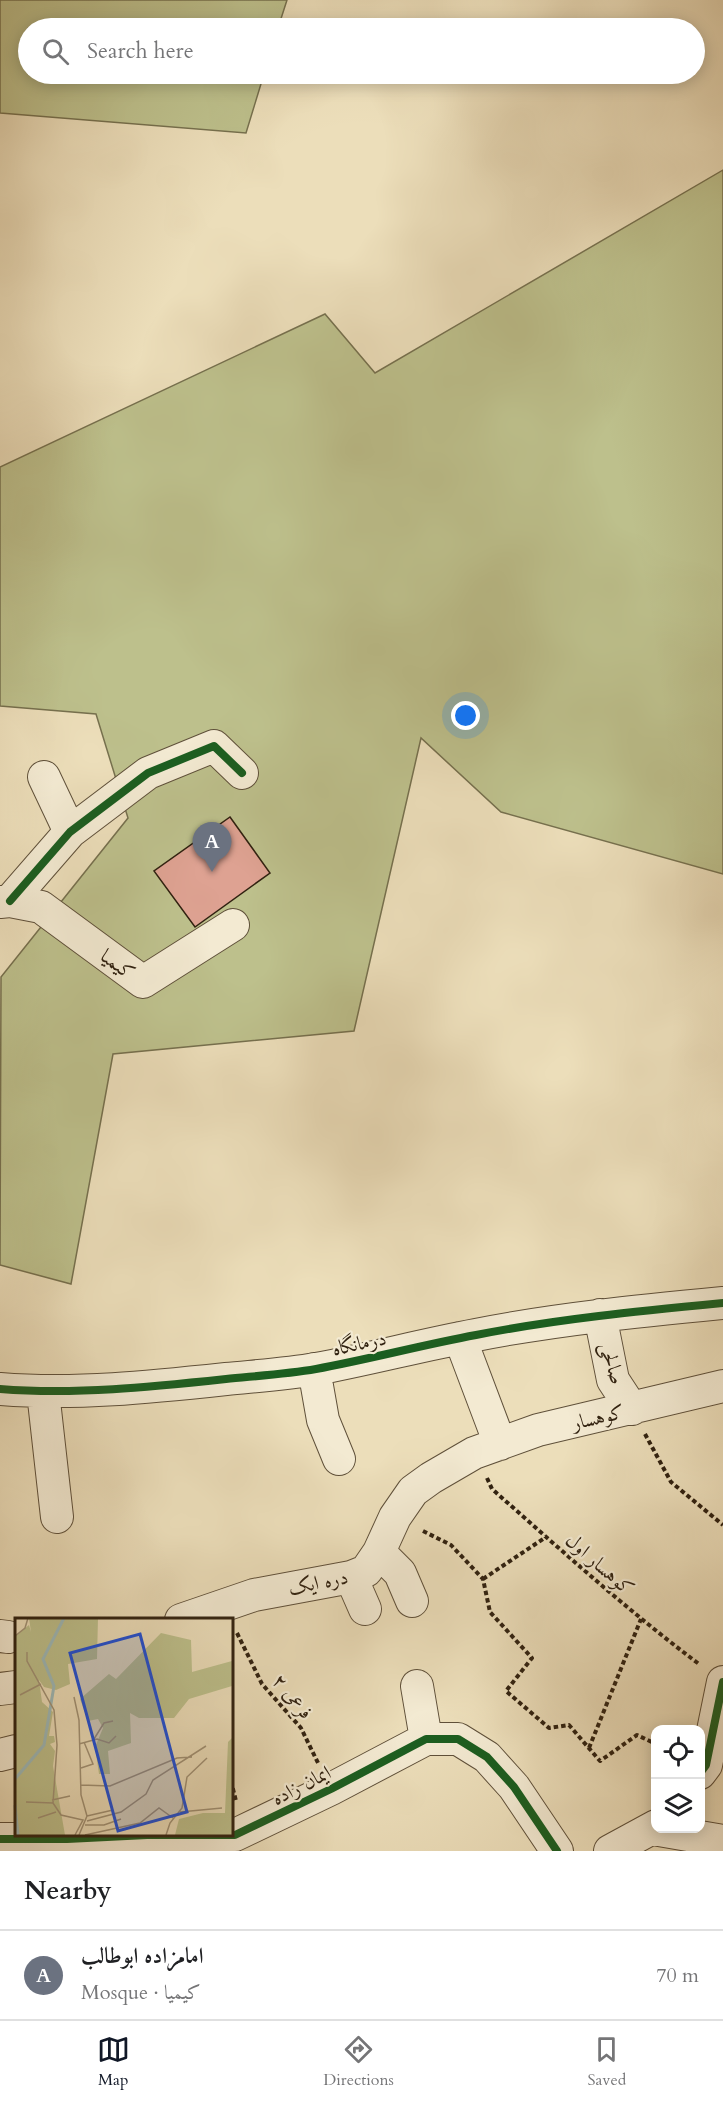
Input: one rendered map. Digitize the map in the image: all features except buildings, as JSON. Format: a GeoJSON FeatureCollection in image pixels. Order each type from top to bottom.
{"type":"FeatureCollection","features":[{"type":"Feature","properties":{"kind":"street"},"geometry":{"type":"LineString","coordinates":[[5,902],[70,832],[148,774],[214,746],[242,773]]}},
{"type":"Feature","properties":{"kind":"street"},"geometry":{"type":"LineString","coordinates":[[44,777],[70,832]]}},
{"type":"Feature","properties":{"kind":"street","name":"کیمیا"},"geometry":{"type":"LineString","coordinates":[[5,902],[41,907],[143,982],[233,925]]}},
{"type":"Feature","properties":{"kind":"street","name":"درمانگاه"},"geometry":{"type":"LineString","coordinates":[[0,1389],[43,1392],[185,1384],[314,1369],[460,1338],[600,1315],[723,1303]]}},
{"type":"Feature","properties":{"kind":"street","name":"صالحی"},"geometry":{"type":"LineString","coordinates":[[600,1315],[613,1380],[632,1409]]}},
{"type":"Feature","properties":{"kind":"street"},"geometry":{"type":"LineString","coordinates":[[460,1338],[487,1449]]}},
{"type":"Feature","properties":{"kind":"street"},"geometry":{"type":"LineString","coordinates":[[314,1369],[323,1420],[339,1459]]}},
{"type":"Feature","properties":{"kind":"street","name":"کوهسار"},"geometry":{"type":"LineString","coordinates":[[487,1449],[538,1430],[723,1386]]}},
{"type":"Feature","properties":{"kind":"street"},"geometry":{"type":"LineString","coordinates":[[43,1392],[57,1517]]}},
{"type":"Feature","properties":{"kind":"street","name":"دره ایک"},"geometry":{"type":"LineString","coordinates":[[187,1618],[254,1595],[351,1578],[366,1571],[379,1552],[395,1517],[413,1491],[431,1478],[487,1449]]}},
{"type":"Feature","properties":{"kind":"street"},"geometry":{"type":"LineString","coordinates":[[379,1552],[400,1573],[412,1601]]}},
{"type":"Feature","properties":{"kind":"street"},"geometry":{"type":"LineString","coordinates":[[351,1578],[365,1610]]}},
{"type":"Feature","properties":{"kind":"street"},"geometry":{"type":"LineString","coordinates":[[705,1766],[723,1682]]}},
{"type":"Feature","properties":{"kind":"street"},"geometry":{"type":"LineString","coordinates":[[417,1686],[426,1739]]}},
{"type":"Feature","properties":{"kind":"street"},"geometry":{"type":"LineString","coordinates":[[0,1689],[15,1687]]}},
{"type":"Feature","properties":{"kind":"street","name":"ایمان زاده"},"geometry":{"type":"LineString","coordinates":[[235,1835],[331,1789],[426,1739],[458,1739],[487,1757],[514,1787],[557,1851]]}},
{"type":"Feature","properties":{"kind":"street"},"geometry":{"type":"LineString","coordinates":[[0,1755],[15,1751]]}},
{"type":"Feature","properties":{"kind":"street"},"geometry":{"type":"LineString","coordinates":[[612,1850],[651,1830]]}},
{"type":"Feature","properties":{"kind":"street"},"geometry":{"type":"LineString","coordinates":[[681,1833],[723,1841]]}},
{"type":"Feature","properties":{"kind":"street"},"geometry":{"type":"LineString","coordinates":[[204,1851],[235,1835]]}},
{"type":"Feature","properties":{"kind":"street","name":"ایمان زاده"},"geometry":{"type":"LineString","coordinates":[[0,1839],[127,1836]]}},
{"type":"Feature","properties":{"kind":"path"},"geometry":{"type":"LineString","coordinates":[[632,1409],[671,1482],[723,1525]]}},
{"type":"Feature","properties":{"kind":"path"},"geometry":{"type":"LineString","coordinates":[[395,1517],[451,1545],[483,1579],[490,1612],[532,1658],[506,1691],[549,1728],[569,1725],[600,1761],[636,1735],[651,1742]]}},
{"type":"Feature","properties":{"kind":"path"},"geometry":{"type":"LineString","coordinates":[[483,1579],[546,1537]]}},
{"type":"Feature","properties":{"kind":"path"},"geometry":{"type":"LineString","coordinates":[[589,1748],[641,1619]]}},
{"type":"Feature","properties":{"kind":"green space"},"geometry":{"type":"Polygon","coordinates":[[[0,0],[287,0],[281,18],[18,18],[18,84],[261,84],[246,133],[0,113],[0,0]]]}},
{"type":"Feature","properties":{"kind":"green space"},"geometry":{"type":"Polygon","coordinates":[[[723,170],[723,874],[501,812],[421,738],[354,1031],[113,1054],[71,1284],[0,1265],[1,977],[128,818],[96,714],[0,706],[0,467],[325,314],[375,373],[723,170]]]}},
{"type":"Feature","properties":{"kind":"cycle path"},"geometry":{"type":"LineString","coordinates":[[10,901],[70,832],[148,773],[214,746],[242,773]]}},
{"type":"Feature","properties":{"kind":"cycle path"},"geometry":{"type":"LineString","coordinates":[[0,1389],[28,1391],[113,1389],[294,1372],[537,1324],[723,1303]]}},
{"type":"Feature","properties":{"kind":"cycle path"},"geometry":{"type":"LineString","coordinates":[[705,1766],[723,1682]]}},
{"type":"Feature","properties":{"kind":"cycle path"},"geometry":{"type":"LineString","coordinates":[[232,1835],[331,1789],[426,1739],[458,1739],[487,1757],[514,1787],[557,1851]]}},
{"type":"Feature","properties":{"kind":"cycle path"},"geometry":{"type":"LineString","coordinates":[[0,1839],[127,1836]]}},
{"type":"Feature","properties":{"kind":"place","name":"امامزاده ابوطالب"},"geometry":{"type":"Point","coordinates":[212,872]}}]}
